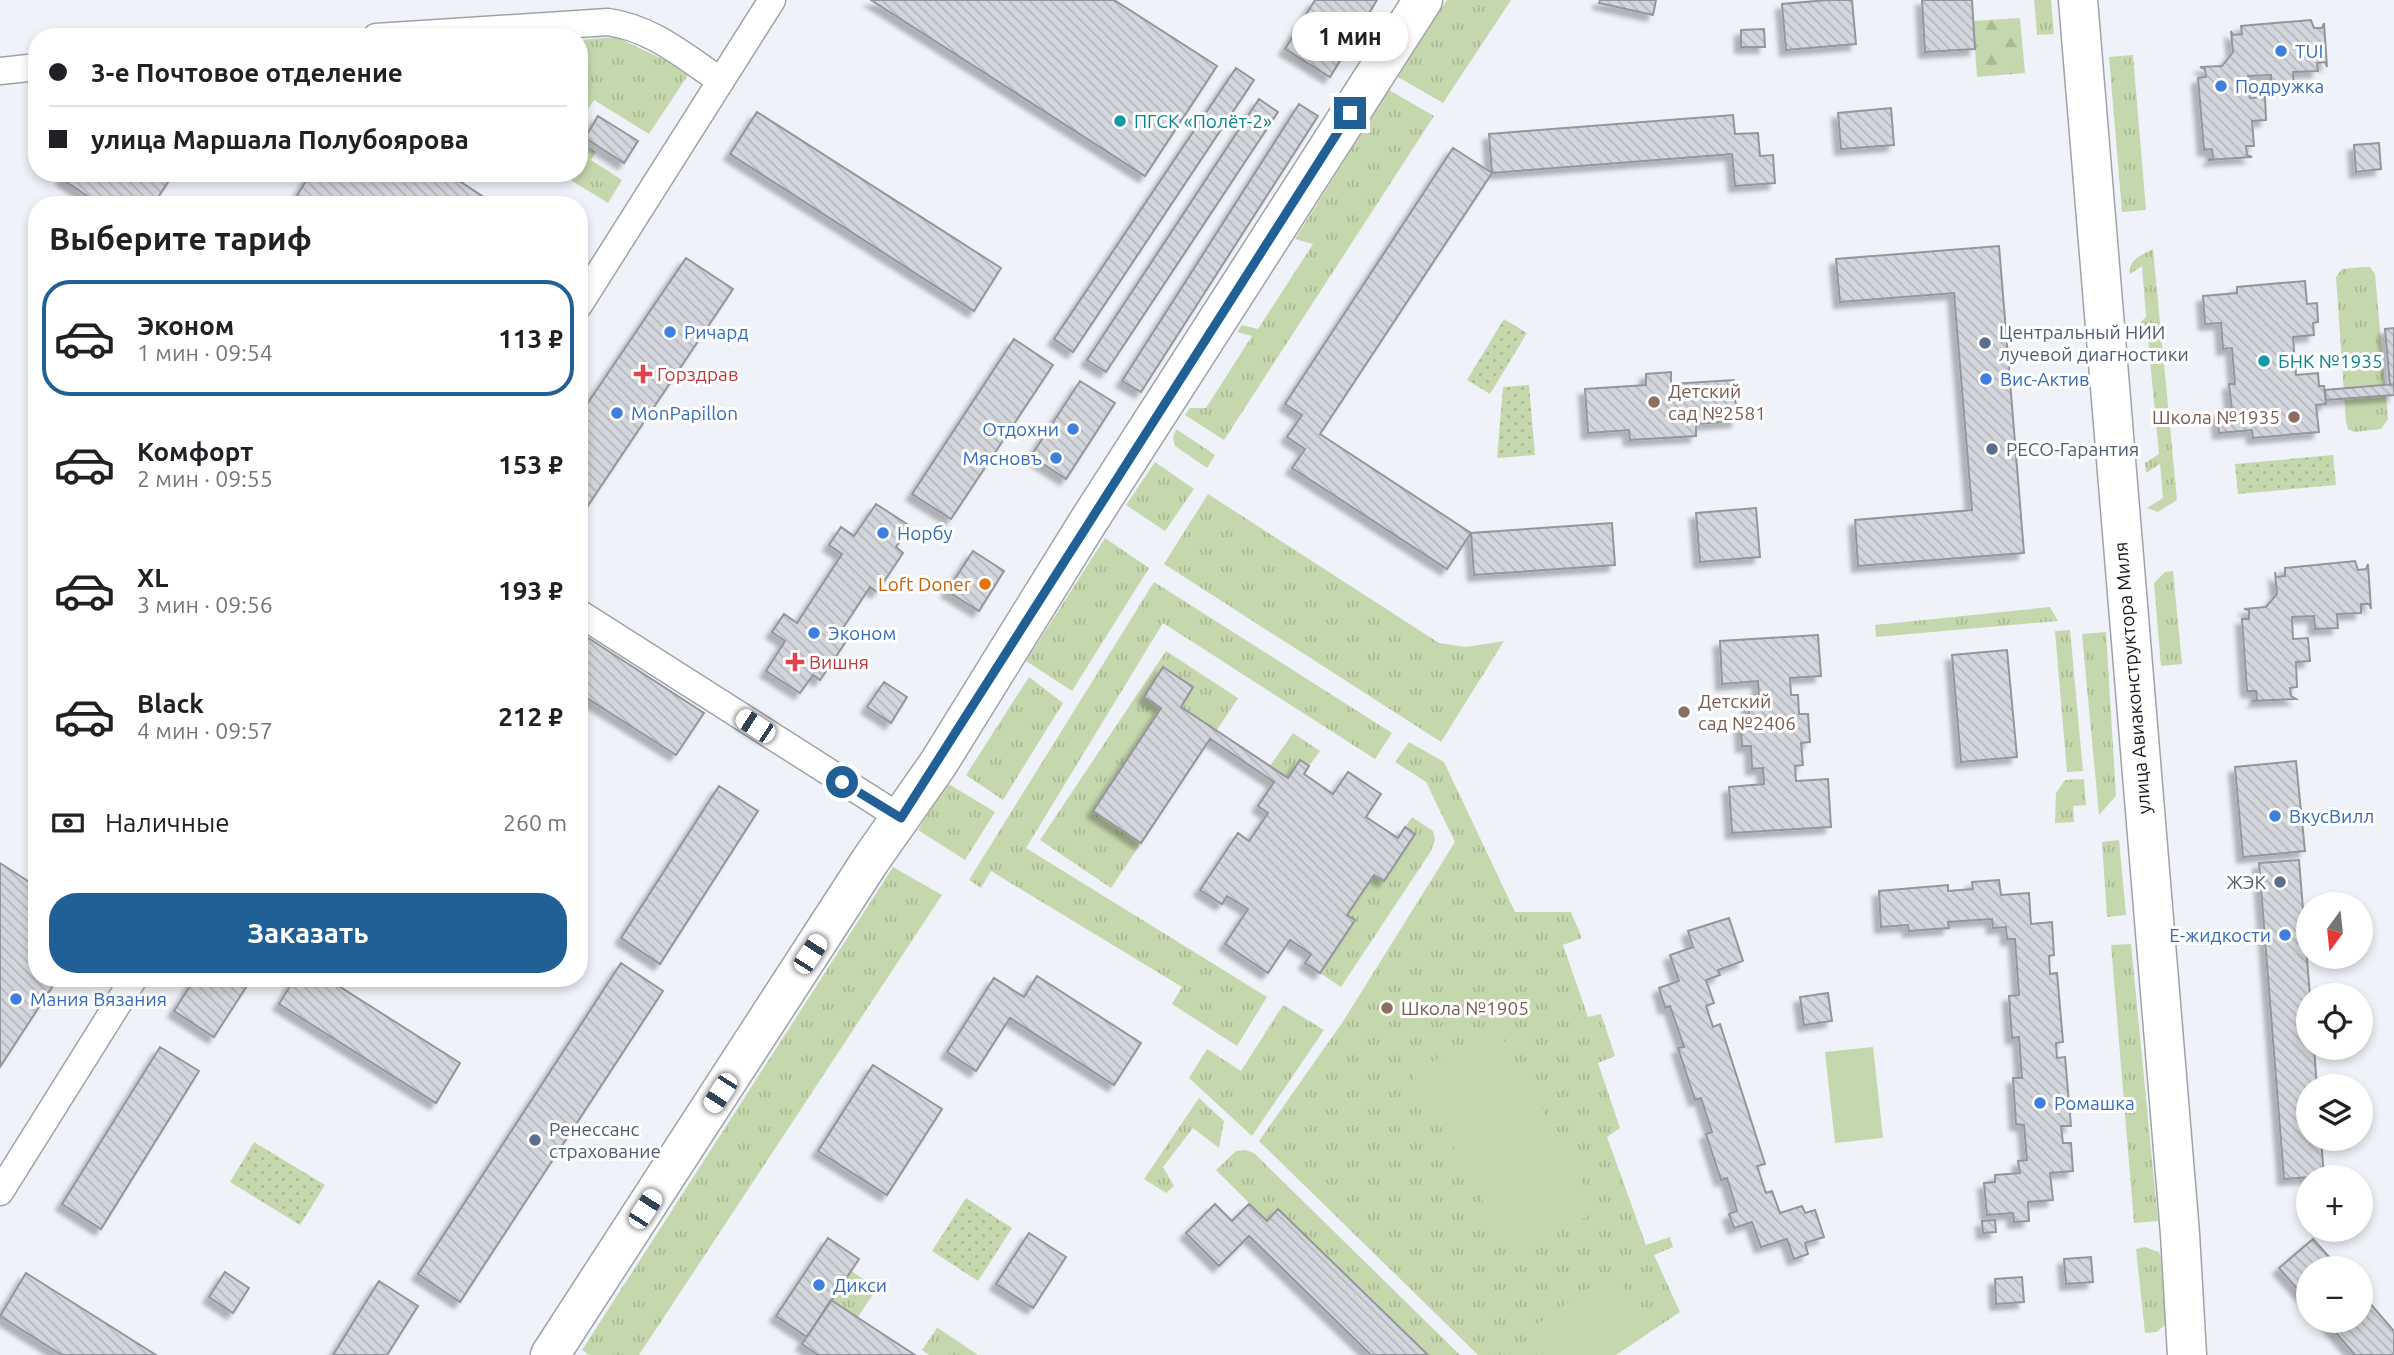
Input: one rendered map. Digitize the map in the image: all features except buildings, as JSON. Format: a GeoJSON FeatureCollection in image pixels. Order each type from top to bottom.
{"type":"FeatureCollection","features":[{"type":"Feature","properties":{"kind":"street"},"geometry":{"type":"LineString","coordinates":[[588,291],[772,0]]}},
{"type":"Feature","properties":{"kind":"street"},"geometry":{"type":"LineString","coordinates":[[557,1353],[1423,0]]}},
{"type":"Feature","properties":{"kind":"street","name":"улица Авиаконструктора Миля"},"geometry":{"type":"LineString","coordinates":[[2078,0],[2178,1207],[2187,1355]]}},
{"type":"Feature","properties":{"kind":"street"},"geometry":{"type":"LineString","coordinates":[[515,28],[608,22],[628,25],[649,33],[721,81]]}},
{"type":"Feature","properties":{"kind":"street"},"geometry":{"type":"LineString","coordinates":[[0,71],[28,68]]}},
{"type":"Feature","properties":{"kind":"street"},"geometry":{"type":"LineString","coordinates":[[588,619],[901,818]]}},
{"type":"Feature","properties":{"kind":"street"},"geometry":{"type":"LineString","coordinates":[[0,1192],[128,987]]}},
{"type":"Feature","properties":{"kind":"green space"},"geometry":{"type":"Polygon","coordinates":[[[1447,0],[1511,0],[1443,103],[1398,77],[1447,0]]]}},
{"type":"Feature","properties":{"kind":"green space"},"geometry":{"type":"Polygon","coordinates":[[[2034,0],[2051,0],[2054,34],[2037,35],[2034,0]]]}},
{"type":"Feature","properties":{"kind":"green space"},"geometry":{"type":"Polygon","coordinates":[[[2020,18],[2025,73],[1977,77],[1973,21],[2020,18]]]}},
{"type":"Feature","properties":{"kind":"green space"},"geometry":{"type":"Polygon","coordinates":[[[616,37],[690,72],[649,134],[594,100],[588,109],[588,39],[616,37]]]}},
{"type":"Feature","properties":{"kind":"green space"},"geometry":{"type":"Polygon","coordinates":[[[2133,55],[2146,210],[2122,212],[2109,57],[2133,55]]]}},
{"type":"Feature","properties":{"kind":"green space"},"geometry":{"type":"Polygon","coordinates":[[[1389,90],[1434,116],[1224,440],[1185,415],[1190,408],[1206,408],[1252,336],[1237,332],[1242,325],[1258,329],[1313,244],[1295,239],[1389,90]]]}},
{"type":"Feature","properties":{"kind":"green space"},"geometry":{"type":"Polygon","coordinates":[[[588,147],[596,152],[591,160],[622,180],[608,203],[574,182],[588,182],[588,147]]]}},
{"type":"Feature","properties":{"kind":"green space"},"geometry":{"type":"Polygon","coordinates":[[[2153,249],[2177,500],[2158,512],[2147,508],[2163,498],[2160,464],[2146,473],[2145,463],[2159,454],[2147,329],[2136,338],[2134,328],[2146,317],[2142,266],[2130,274],[2133,261],[2153,249]]]}},
{"type":"Feature","properties":{"kind":"green space"},"geometry":{"type":"Polygon","coordinates":[[[2370,267],[2375,274],[2388,419],[2381,429],[2354,432],[2348,429],[2346,422],[2336,277],[2342,269],[2370,267]]]}},
{"type":"Feature","properties":{"kind":"green space"},"geometry":{"type":"Polygon","coordinates":[[[1504,319],[1527,333],[1490,394],[1467,380],[1504,319]]]}},
{"type":"Feature","properties":{"kind":"green space"},"geometry":{"type":"Polygon","coordinates":[[[1529,385],[1535,455],[1497,458],[1503,387],[1529,385]]]}},
{"type":"Feature","properties":{"kind":"green space"},"geometry":{"type":"Polygon","coordinates":[[[1176,429],[1215,455],[1207,468],[1175,446],[1173,438],[1176,429]]]}},
{"type":"Feature","properties":{"kind":"green space"},"geometry":{"type":"Polygon","coordinates":[[[2333,455],[2336,485],[2238,494],[2235,464],[2333,455]]]}},
{"type":"Feature","properties":{"kind":"green space"},"geometry":{"type":"Polygon","coordinates":[[[1155,462],[1194,489],[1165,531],[1126,505],[1155,462]]]}},
{"type":"Feature","properties":{"kind":"green space"},"geometry":{"type":"Polygon","coordinates":[[[1208,494],[1439,643],[1466,647],[1504,641],[1441,742],[1164,564],[1208,494]]]}},
{"type":"Feature","properties":{"kind":"green space"},"geometry":{"type":"Polygon","coordinates":[[[1105,538],[1149,568],[1072,691],[1026,661],[1105,538]]]}},
{"type":"Feature","properties":{"kind":"green space"},"geometry":{"type":"Polygon","coordinates":[[[2173,571],[2182,664],[2161,666],[2154,583],[2165,572],[2173,571]]]}},
{"type":"Feature","properties":{"kind":"green space"},"geometry":{"type":"Polygon","coordinates":[[[1154,582],[1392,733],[1375,759],[1163,623],[1026,848],[1267,997],[1237,1046],[1172,1004],[1182,987],[991,871],[981,888],[969,880],[1154,582]]]}},
{"type":"Feature","properties":{"kind":"green space"},"geometry":{"type":"Polygon","coordinates":[[[2050,607],[2058,621],[1876,637],[1875,625],[2050,607]]]}},
{"type":"Feature","properties":{"kind":"green space"},"geometry":{"type":"Polygon","coordinates":[[[2070,630],[2083,771],[2067,772],[2055,631],[2070,630]]]}},
{"type":"Feature","properties":{"kind":"green space"},"geometry":{"type":"Polygon","coordinates":[[[2106,632],[2116,796],[2099,815],[2082,634],[2106,632]]]}},
{"type":"Feature","properties":{"kind":"green space"},"geometry":{"type":"Polygon","coordinates":[[[1166,651],[1238,698],[1217,730],[1181,707],[1193,687],[1163,668],[1144,697],[1161,708],[1093,811],[1141,843],[1111,888],[1040,840],[1166,651]]]}},
{"type":"Feature","properties":{"kind":"green space"},"geometry":{"type":"Polygon","coordinates":[[[1029,677],[1063,703],[1003,800],[966,775],[1029,677]]]}},
{"type":"Feature","properties":{"kind":"green space"},"geometry":{"type":"Polygon","coordinates":[[[1293,733],[1320,751],[1309,766],[1300,760],[1288,778],[1270,766],[1293,733]]]}},
{"type":"Feature","properties":{"kind":"green space"},"geometry":{"type":"Polygon","coordinates":[[[1409,742],[1444,762],[1515,912],[1571,912],[1582,938],[1563,945],[1588,1017],[1601,1014],[1615,1056],[1598,1063],[1620,1128],[1607,1137],[1646,1245],[1670,1237],[1673,1247],[1654,1255],[1680,1312],[1616,1355],[1478,1355],[1259,1141],[1342,1023],[1455,842],[1426,782],[1395,762],[1409,742]]]}},
{"type":"Feature","properties":{"kind":"green space"},"geometry":{"type":"Polygon","coordinates":[[[2084,779],[2086,805],[2073,806],[2074,822],[2055,823],[2056,793],[2065,780],[2084,779]]]}},
{"type":"Feature","properties":{"kind":"green space"},"geometry":{"type":"Polygon","coordinates":[[[947,783],[995,812],[965,860],[918,830],[947,783]]]}},
{"type":"Feature","properties":{"kind":"green space"},"geometry":{"type":"Polygon","coordinates":[[[1412,817],[1433,831],[1435,840],[1431,851],[1341,987],[1320,973],[1355,920],[1347,915],[1374,875],[1384,881],[1415,834],[1405,827],[1412,817]]]}},
{"type":"Feature","properties":{"kind":"green space"},"geometry":{"type":"Polygon","coordinates":[[[2119,840],[2126,915],[2107,917],[2102,842],[2119,840]]]}},
{"type":"Feature","properties":{"kind":"green space"},"geometry":{"type":"Polygon","coordinates":[[[893,867],[942,895],[639,1355],[589,1355],[582,1350],[893,867]]]}},
{"type":"Feature","properties":{"kind":"green space"},"geometry":{"type":"Polygon","coordinates":[[[2131,944],[2158,1221],[2134,1223],[2111,945],[2131,944]]]}},
{"type":"Feature","properties":{"kind":"green space"},"geometry":{"type":"Polygon","coordinates":[[[1283,1005],[1324,1030],[1252,1136],[1189,1078],[1207,1049],[1241,1071],[1283,1005]]]}},
{"type":"Feature","properties":{"kind":"green space"},"geometry":{"type":"Polygon","coordinates":[[[1496,1026],[1598,1210],[1514,1257],[1412,1073],[1496,1026]]]}},
{"type":"Feature","properties":{"kind":"green space"},"geometry":{"type":"Polygon","coordinates":[[[1873,1047],[1883,1138],[1835,1143],[1825,1052],[1873,1047]]]}},
{"type":"Feature","properties":{"kind":"green space"},"geometry":{"type":"Polygon","coordinates":[[[1199,1098],[1224,1121],[1219,1148],[1193,1128],[1163,1167],[1174,1186],[1166,1193],[1144,1179],[1199,1098]]]}},
{"type":"Feature","properties":{"kind":"green space"},"geometry":{"type":"Polygon","coordinates":[[[254,1142],[325,1185],[300,1225],[230,1182],[254,1142]]]}},
{"type":"Feature","properties":{"kind":"green space"},"geometry":{"type":"Polygon","coordinates":[[[1236,1151],[1254,1153],[1460,1355],[1428,1355],[1278,1209],[1267,1221],[1216,1170],[1236,1151]]]}},
{"type":"Feature","properties":{"kind":"green space"},"geometry":{"type":"Polygon","coordinates":[[[966,1198],[1012,1228],[978,1281],[932,1251],[966,1198]]]}},
{"type":"Feature","properties":{"kind":"green space"},"geometry":{"type":"Polygon","coordinates":[[[2145,1247],[2159,1252],[2168,1297],[2165,1325],[2157,1332],[2145,1333],[2136,1249],[2145,1247]]]}},
{"type":"Feature","properties":{"kind":"green space"},"geometry":{"type":"Polygon","coordinates":[[[851,1271],[877,1288],[858,1317],[831,1300],[851,1271]]]}},
{"type":"Feature","properties":{"kind":"green space"},"geometry":{"type":"Polygon","coordinates":[[[1612,1272],[1645,1320],[1595,1355],[1541,1355],[1526,1332],[1612,1272]]]}},
{"type":"Feature","properties":{"kind":"green space"},"geometry":{"type":"Polygon","coordinates":[[[937,1328],[978,1355],[929,1355],[922,1350],[937,1328]]]}},
{"type":"Feature","properties":{"kind":"place","name":"TUI"},"geometry":{"type":"Point","coordinates":[2281,51]}},
{"type":"Feature","properties":{"kind":"place","name":"Подружка"},"geometry":{"type":"Point","coordinates":[2221,86]}},
{"type":"Feature","properties":{"kind":"place","name":"ПГСК «Полёт-2»"},"geometry":{"type":"Point","coordinates":[1120,121]}},
{"type":"Feature","properties":{"kind":"place","name":"Ричард"},"geometry":{"type":"Point","coordinates":[670,332]}},
{"type":"Feature","properties":{"kind":"place","name":"Центральный НИИ лучевой диагностики"},"geometry":{"type":"Point","coordinates":[1985,343]}},
{"type":"Feature","properties":{"kind":"place","name":"БНК №1935"},"geometry":{"type":"Point","coordinates":[2264,361]}},
{"type":"Feature","properties":{"kind":"place","name":"Горздрав"},"geometry":{"type":"Point","coordinates":[643,374]}},
{"type":"Feature","properties":{"kind":"place","name":"Вис-Актив"},"geometry":{"type":"Point","coordinates":[1986,379]}},
{"type":"Feature","properties":{"kind":"place","name":"Детский сад №2581"},"geometry":{"type":"Point","coordinates":[1654,402]}},
{"type":"Feature","properties":{"kind":"place","name":"MonPapillon"},"geometry":{"type":"Point","coordinates":[617,413]}},
{"type":"Feature","properties":{"kind":"place","name":"Школа №1935"},"geometry":{"type":"Point","coordinates":[2294,417]}},
{"type":"Feature","properties":{"kind":"place","name":"Отдохни"},"geometry":{"type":"Point","coordinates":[1073,429]}},
{"type":"Feature","properties":{"kind":"place","name":"РЕСО-Гарантия"},"geometry":{"type":"Point","coordinates":[1992,449]}},
{"type":"Feature","properties":{"kind":"place","name":"Мясновъ"},"geometry":{"type":"Point","coordinates":[1056,458]}},
{"type":"Feature","properties":{"kind":"place","name":"Норбу"},"geometry":{"type":"Point","coordinates":[883,533]}},
{"type":"Feature","properties":{"kind":"place","name":"Loft Doner"},"geometry":{"type":"Point","coordinates":[985,584]}},
{"type":"Feature","properties":{"kind":"place","name":"Эконом"},"geometry":{"type":"Point","coordinates":[814,633]}},
{"type":"Feature","properties":{"kind":"place","name":"Вишня"},"geometry":{"type":"Point","coordinates":[795,662]}},
{"type":"Feature","properties":{"kind":"place","name":"Детский сад №2406"},"geometry":{"type":"Point","coordinates":[1684,712]}},
{"type":"Feature","properties":{"kind":"place","name":"ВкусВилл"},"geometry":{"type":"Point","coordinates":[2275,816]}},
{"type":"Feature","properties":{"kind":"place","name":"ЖЭК"},"geometry":{"type":"Point","coordinates":[2280,882]}},
{"type":"Feature","properties":{"kind":"place","name":"Е-жидкости"},"geometry":{"type":"Point","coordinates":[2285,935]}},
{"type":"Feature","properties":{"kind":"place","name":"Мания Вязания"},"geometry":{"type":"Point","coordinates":[16,999]}},
{"type":"Feature","properties":{"kind":"place","name":"Школа №1905"},"geometry":{"type":"Point","coordinates":[1387,1008]}},
{"type":"Feature","properties":{"kind":"place","name":"Ромашка"},"geometry":{"type":"Point","coordinates":[2040,1103]}},
{"type":"Feature","properties":{"kind":"place","name":"Ренессанс страхование"},"geometry":{"type":"Point","coordinates":[535,1140]}},
{"type":"Feature","properties":{"kind":"place","name":"Дикси"},"geometry":{"type":"Point","coordinates":[819,1285]}},
{"type":"Feature","properties":{"kind":"route"},"geometry":{"type":"LineString","coordinates":[[842,782],[901,818],[938,764],[1088,522],[1163,409],[1350,113]]}}]}
